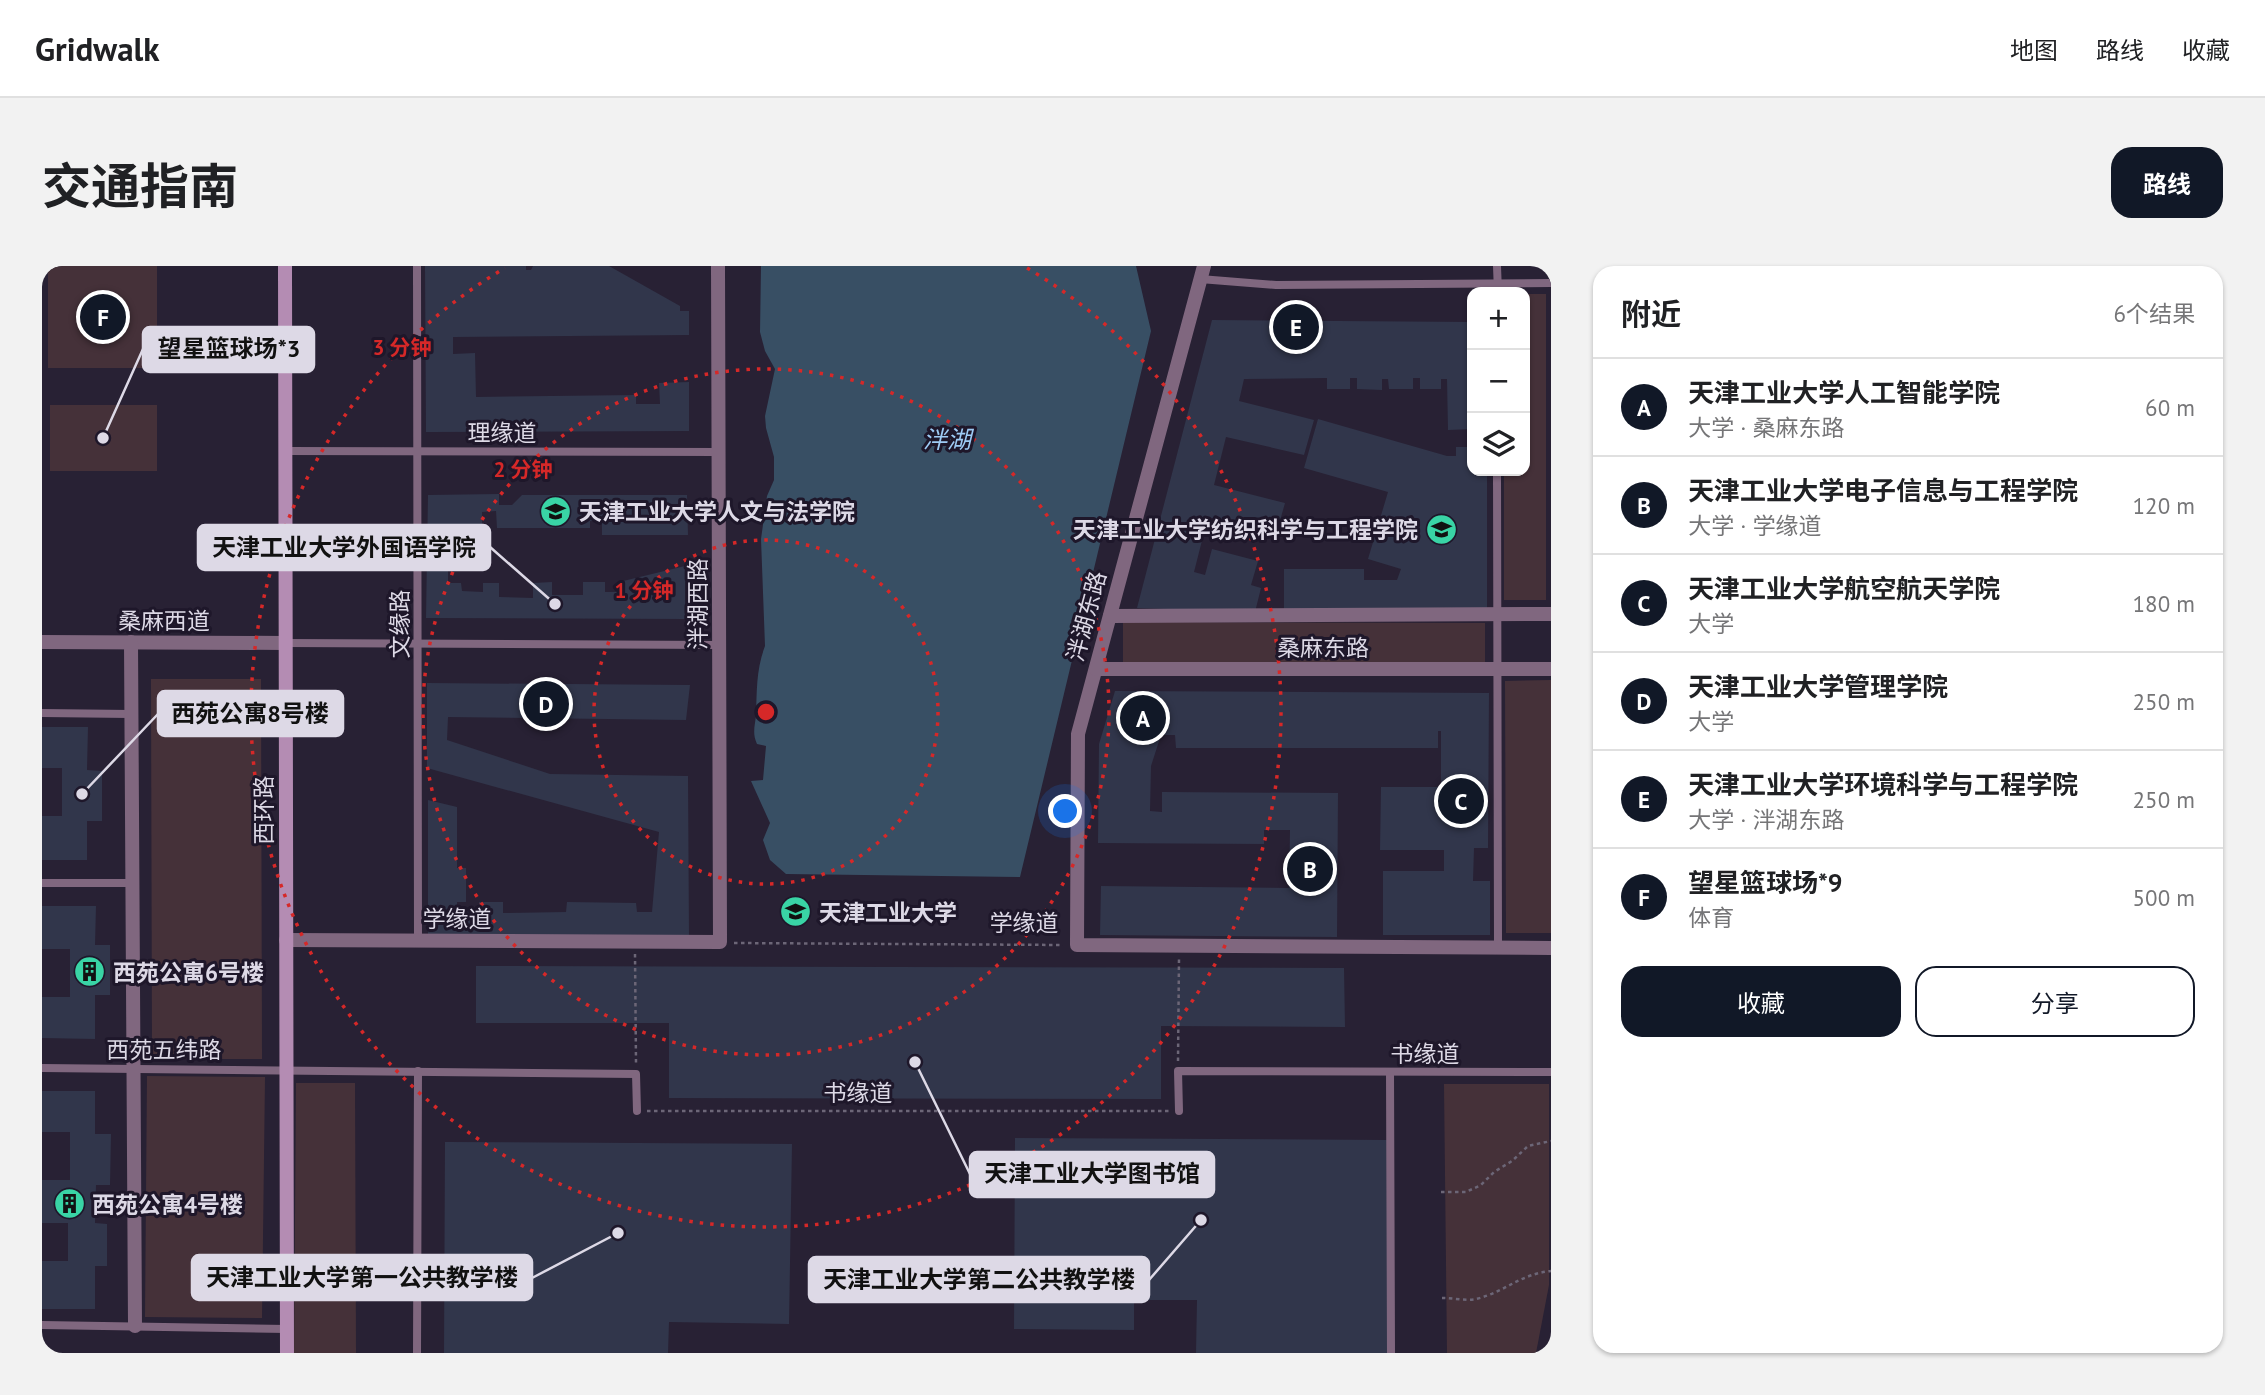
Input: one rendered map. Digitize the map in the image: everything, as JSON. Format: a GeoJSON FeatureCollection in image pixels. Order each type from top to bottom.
{"type":"FeatureCollection","features":[{"type":"Feature","properties":{"kind":"street","name":"西环路"},"geometry":{"type":"LineString","coordinates":[[285,266],[287,1353]]}},
{"type":"Feature","properties":{"kind":"street","name":"泮湖西路"},"geometry":{"type":"LineString","coordinates":[[718,266],[720,942]]}},
{"type":"Feature","properties":{"kind":"street","name":"泮湖东路"},"geometry":{"type":"LineString","coordinates":[[1077,945],[1078,734],[1202,272]]}},
{"type":"Feature","properties":{"kind":"street","name":"桑麻东路"},"geometry":{"type":"LineString","coordinates":[[1110,616],[1551,614]]}},
{"type":"Feature","properties":{"kind":"street","name":"桑麻西道"},"geometry":{"type":"LineString","coordinates":[[42,642],[285,643]]}},
{"type":"Feature","properties":{"kind":"street"},"geometry":{"type":"LineString","coordinates":[[131,642],[135,1326]]}},
{"type":"Feature","properties":{"kind":"street","name":"桑麻东路"},"geometry":{"type":"LineString","coordinates":[[1096,669],[1551,669]]}},
{"type":"Feature","properties":{"kind":"street","name":"学缘道"},"geometry":{"type":"LineString","coordinates":[[286,940],[720,942]]}},
{"type":"Feature","properties":{"kind":"street","name":"学缘道"},"geometry":{"type":"LineString","coordinates":[[1077,945],[1551,948]]}},
{"type":"Feature","properties":{"kind":"lane","name":"文缘路"},"geometry":{"type":"LineString","coordinates":[[417,266],[418,940]]}},
{"type":"Feature","properties":{"kind":"lane"},"geometry":{"type":"LineString","coordinates":[[1497,266],[1497,287]]}},
{"type":"Feature","properties":{"kind":"lane"},"geometry":{"type":"LineString","coordinates":[[1202,272],[1276,285],[1467,288]]}},
{"type":"Feature","properties":{"kind":"lane"},"geometry":{"type":"LineString","coordinates":[[1508,287],[1551,283]]}},
{"type":"Feature","properties":{"kind":"lane","name":"理缘道"},"geometry":{"type":"LineString","coordinates":[[285,451],[719,452]]}},
{"type":"Feature","properties":{"kind":"lane"},"geometry":{"type":"LineString","coordinates":[[1497,476],[1497,947]]}},
{"type":"Feature","properties":{"kind":"lane"},"geometry":{"type":"LineString","coordinates":[[285,643],[720,645]]}},
{"type":"Feature","properties":{"kind":"lane"},"geometry":{"type":"LineString","coordinates":[[42,713],[131,714]]}},
{"type":"Feature","properties":{"kind":"lane"},"geometry":{"type":"LineString","coordinates":[[42,883],[132,883]]}},
{"type":"Feature","properties":{"kind":"lane","name":"西苑五纬路"},"geometry":{"type":"LineString","coordinates":[[42,1068],[286,1069]]}},
{"type":"Feature","properties":{"kind":"lane"},"geometry":{"type":"LineString","coordinates":[[286,1069],[636,1073],[637,1111]]}},
{"type":"Feature","properties":{"kind":"lane"},"geometry":{"type":"LineString","coordinates":[[418,1071],[418,1353]]}},
{"type":"Feature","properties":{"kind":"lane"},"geometry":{"type":"LineString","coordinates":[[1178,1071],[1180,1111]]}},
{"type":"Feature","properties":{"kind":"lane","name":"书缘道"},"geometry":{"type":"LineString","coordinates":[[1178,1071],[1551,1072]]}},
{"type":"Feature","properties":{"kind":"lane"},"geometry":{"type":"LineString","coordinates":[[1390,1072],[1391,1353]]}},
{"type":"Feature","properties":{"kind":"lane"},"geometry":{"type":"LineString","coordinates":[[42,1325],[287,1329]]}},
{"type":"Feature","properties":{"kind":"path"},"geometry":{"type":"LineString","coordinates":[[635,942],[636,1073]]}},
{"type":"Feature","properties":{"kind":"path","name":"学缘道"},"geometry":{"type":"LineString","coordinates":[[720,942],[1077,945]]}},
{"type":"Feature","properties":{"kind":"path"},"geometry":{"type":"LineString","coordinates":[[1178,1071],[1179,945]]}},
{"type":"Feature","properties":{"kind":"path","name":"书缘道"},"geometry":{"type":"LineString","coordinates":[[637,1111],[1180,1111]]}},
{"type":"Feature","properties":{"kind":"path"},"geometry":{"type":"LineString","coordinates":[[1441,1192],[1466,1192],[1473,1189],[1528,1146],[1551,1141]]}},
{"type":"Feature","properties":{"kind":"path"},"geometry":{"type":"LineString","coordinates":[[1442,1298],[1473,1300],[1496,1293],[1535,1273],[1551,1271]]}},
{"type":"Feature","properties":{"kind":"shaded area"},"geometry":{"type":"Polygon","coordinates":[[[48,266],[157,266],[157,368],[48,368],[48,266]]]}},
{"type":"Feature","properties":{"kind":"shaded area"},"geometry":{"type":"Polygon","coordinates":[[[1530,294],[1546,294],[1546,600],[1504,600],[1504,476],[1530,476],[1530,294]]]}},
{"type":"Feature","properties":{"kind":"shaded area"},"geometry":{"type":"Polygon","coordinates":[[[50,405],[157,405],[157,471],[50,471],[50,405]]]}},
{"type":"Feature","properties":{"kind":"shaded area"},"geometry":{"type":"Polygon","coordinates":[[[1123,622],[1485,623],[1485,663],[1123,663],[1123,622]]]}},
{"type":"Feature","properties":{"kind":"shaded area"},"geometry":{"type":"Polygon","coordinates":[[[151,679],[261,679],[262,1059],[152,1059],[151,679]]]}},
{"type":"Feature","properties":{"kind":"shaded area"},"geometry":{"type":"Polygon","coordinates":[[[1551,680],[1551,933],[1506,933],[1505,681],[1551,680]]]}},
{"type":"Feature","properties":{"kind":"shaded area"},"geometry":{"type":"Polygon","coordinates":[[[147,1076],[265,1077],[262,1318],[145,1317],[147,1076]]]}},
{"type":"Feature","properties":{"kind":"shaded area"},"geometry":{"type":"Polygon","coordinates":[[[296,1083],[355,1083],[356,1353],[294,1353],[296,1083]]]}},
{"type":"Feature","properties":{"kind":"shaded area"},"geometry":{"type":"Polygon","coordinates":[[[1444,1084],[1549,1084],[1549,1285],[1536,1353],[1447,1353],[1444,1084]]]}},
{"type":"Feature","properties":{"kind":"water","name":"泮湖"},"geometry":{"type":"Polygon","coordinates":[[[761,266],[1136,266],[1151,331],[1020,877],[786,874],[770,860],[763,840],[770,823],[751,781],[763,780],[766,746],[757,744],[754,729],[758,672],[765,646],[761,539],[767,496],[774,480],[774,457],[765,416],[775,369],[765,351],[760,332],[761,266]]]}},
{"type":"Feature","properties":{"kind":"building"},"geometry":{"type":"Polygon","coordinates":[[[425,266],[526,266],[526,270],[531,270],[533,266],[609,266],[680,306],[680,311],[689,311],[689,335],[453,337],[453,354],[475,353],[476,397],[636,395],[636,404],[660,404],[659,383],[689,382],[689,431],[426,432],[425,266]]]}},
{"type":"Feature","properties":{"kind":"building"},"geometry":{"type":"Polygon","coordinates":[[[1212,320],[1467,322],[1467,429],[1448,430],[1447,379],[1441,379],[1441,389],[1420,389],[1420,378],[1413,378],[1413,389],[1389,389],[1388,379],[1382,379],[1382,390],[1357,389],[1357,378],[1350,378],[1350,389],[1327,389],[1327,378],[1244,379],[1239,401],[1314,420],[1304,455],[1226,437],[1214,485],[1285,503],[1276,535],[1208,517],[1194,572],[1205,575],[1212,549],[1258,561],[1251,585],[1261,588],[1255,612],[1137,608],[1212,320]]]}},
{"type":"Feature","properties":{"kind":"building"},"geometry":{"type":"Polygon","coordinates":[[[1318,419],[1447,456],[1456,456],[1456,447],[1467,447],[1467,476],[1487,476],[1487,608],[1284,609],[1284,569],[1364,569],[1364,580],[1397,580],[1401,569],[1368,559],[1388,492],[1304,468],[1318,419]]]}},
{"type":"Feature","properties":{"kind":"building"},"geometry":{"type":"Polygon","coordinates":[[[499,494],[499,505],[512,505],[522,495],[687,495],[688,535],[602,535],[602,521],[590,521],[590,528],[497,528],[496,511],[482,512],[482,528],[448,528],[448,583],[461,583],[462,591],[483,592],[483,583],[499,583],[499,597],[533,598],[533,583],[552,582],[552,595],[583,595],[583,582],[605,582],[605,592],[619,592],[619,582],[689,565],[687,619],[426,618],[428,495],[499,494]]]}},
{"type":"Feature","properties":{"kind":"building"},"geometry":{"type":"Polygon","coordinates":[[[427,683],[690,685],[686,720],[448,717],[447,740],[550,774],[688,776],[689,936],[428,935],[428,800],[457,807],[457,868],[466,868],[466,902],[457,902],[457,912],[479,911],[479,902],[503,902],[503,913],[566,912],[567,902],[636,903],[637,912],[652,912],[659,832],[427,768],[427,683]]]}},
{"type":"Feature","properties":{"kind":"building"},"geometry":{"type":"Polygon","coordinates":[[[1115,691],[1489,693],[1488,848],[1474,848],[1473,881],[1490,881],[1490,935],[1383,935],[1383,871],[1444,871],[1444,850],[1380,850],[1381,787],[1441,787],[1441,731],[1438,731],[1438,748],[1176,748],[1175,735],[1161,735],[1151,766],[1150,811],[1162,812],[1162,792],[1338,793],[1337,937],[1100,935],[1101,886],[1289,888],[1290,830],[1264,830],[1264,844],[1098,843],[1099,744],[1115,691]]]}},
{"type":"Feature","properties":{"kind":"building"},"geometry":{"type":"Polygon","coordinates":[[[42,727],[88,727],[87,770],[102,771],[102,821],[87,821],[87,860],[42,860],[42,816],[62,816],[62,768],[42,768],[42,727]]]}},
{"type":"Feature","properties":{"kind":"building","name":"西苑公寓6号楼"},"geometry":{"type":"Polygon","coordinates":[[[42,906],[96,906],[95,945],[110,945],[110,995],[95,995],[95,1039],[42,1038],[42,997],[70,997],[70,949],[42,949],[42,906]]]}},
{"type":"Feature","properties":{"kind":"building"},"geometry":{"type":"Polygon","coordinates":[[[476,966],[1344,968],[1345,1027],[1161,1026],[1161,1099],[669,1098],[669,1023],[476,1023],[476,966]]]}},
{"type":"Feature","properties":{"kind":"building","name":"西苑公寓4号楼"},"geometry":{"type":"Polygon","coordinates":[[[42,1091],[95,1091],[95,1134],[111,1134],[110,1185],[96,1185],[95,1223],[107,1224],[107,1266],[95,1266],[95,1309],[42,1309],[42,1261],[68,1261],[68,1223],[42,1223],[42,1180],[70,1180],[70,1132],[42,1132],[42,1091]]]}},
{"type":"Feature","properties":{"kind":"building"},"geometry":{"type":"Polygon","coordinates":[[[1015,1138],[1389,1140],[1388,1353],[1196,1353],[1197,1300],[1134,1300],[1134,1330],[1014,1329],[1015,1138]]]}},
{"type":"Feature","properties":{"kind":"building"},"geometry":{"type":"Polygon","coordinates":[[[445,1142],[792,1144],[789,1324],[669,1322],[668,1353],[444,1353],[445,1142]]]}},
{"type":"Feature","properties":{"kind":"place","name":"望星篮球场*9"},"geometry":{"type":"Point","coordinates":[103,317]}},
{"type":"Feature","properties":{"kind":"place","name":"天津工业大学环境科学与工程学院"},"geometry":{"type":"Point","coordinates":[1296,327]}},
{"type":"Feature","properties":{"kind":"place","name":"望星篮球场*3"},"geometry":{"type":"Point","coordinates":[103,438]}},
{"type":"Feature","properties":{"kind":"place","name":"天津工业大学人文与法学院"},"geometry":{"type":"Point","coordinates":[556,511]}},
{"type":"Feature","properties":{"kind":"place","name":"天津工业大学纺织科学与工程学院"},"geometry":{"type":"Point","coordinates":[1441,529]}},
{"type":"Feature","properties":{"kind":"place","name":"天津工业大学外国语学院"},"geometry":{"type":"Point","coordinates":[555,604]}},
{"type":"Feature","properties":{"kind":"place","name":"天津工业大学管理学院"},"geometry":{"type":"Point","coordinates":[546,704]}},
{"type":"Feature","properties":{"kind":"place","name":"天津工业大学人工智能学院"},"geometry":{"type":"Point","coordinates":[1143,718]}},
{"type":"Feature","properties":{"kind":"place","name":"西苑公寓8号楼"},"geometry":{"type":"Point","coordinates":[82,794]}},
{"type":"Feature","properties":{"kind":"place","name":"天津工业大学航空航天学院"},"geometry":{"type":"Point","coordinates":[1461,801]}},
{"type":"Feature","properties":{"kind":"place","name":"天津工业大学电子信息与工程学院"},"geometry":{"type":"Point","coordinates":[1310,869]}},
{"type":"Feature","properties":{"kind":"place","name":"天津工业大学"},"geometry":{"type":"Point","coordinates":[796,912]}},
{"type":"Feature","properties":{"kind":"place","name":"西苑公寓6号楼"},"geometry":{"type":"Point","coordinates":[90,972]}},
{"type":"Feature","properties":{"kind":"place","name":"天津工业大学图书馆"},"geometry":{"type":"Point","coordinates":[915,1062]}},
{"type":"Feature","properties":{"kind":"place","name":"西苑公寓4号楼"},"geometry":{"type":"Point","coordinates":[69,1204]}},
{"type":"Feature","properties":{"kind":"place","name":"天津工业大学第二公共教学楼"},"geometry":{"type":"Point","coordinates":[1201,1220]}},
{"type":"Feature","properties":{"kind":"place","name":"天津工业大学第一公共教学楼"},"geometry":{"type":"Point","coordinates":[618,1233]}}]}
